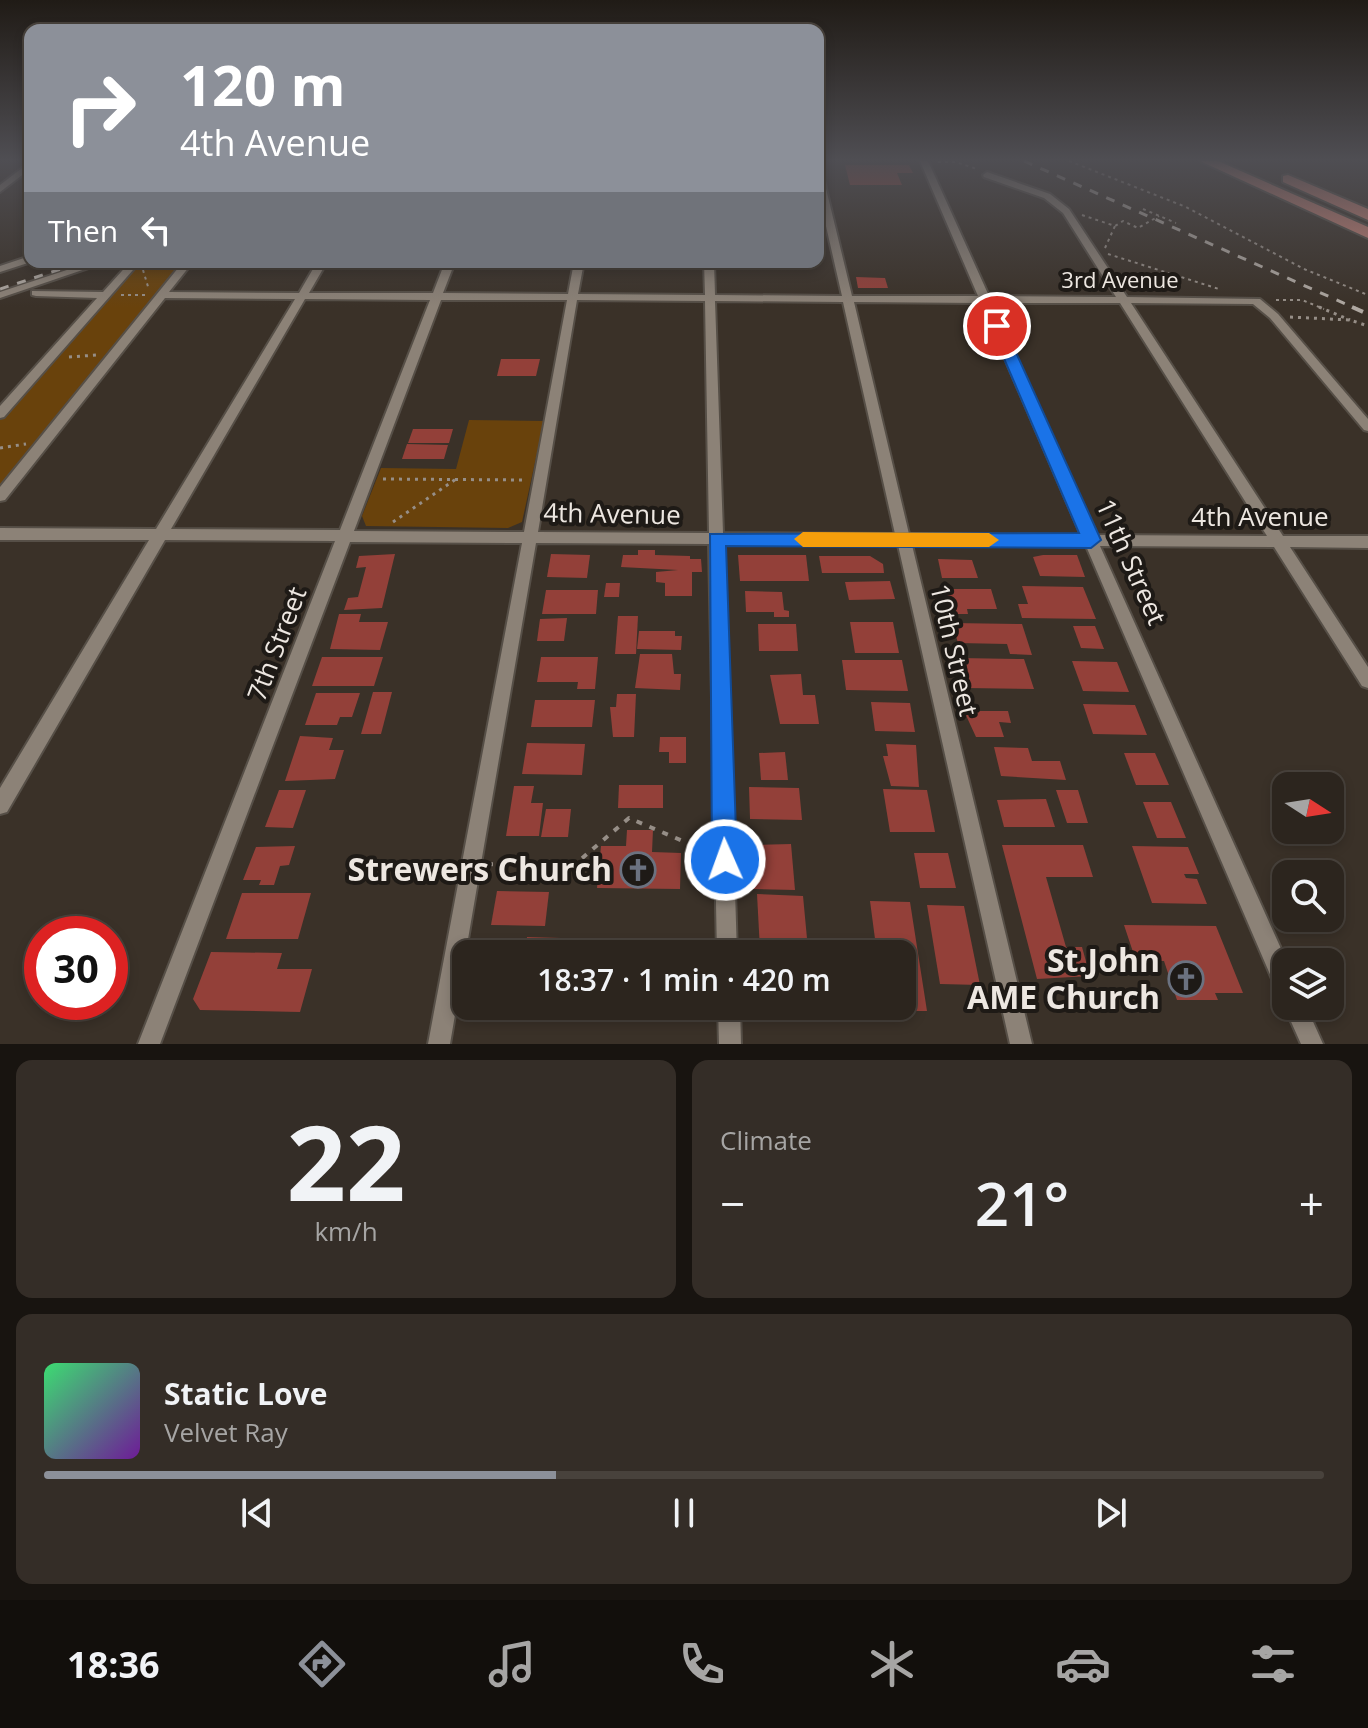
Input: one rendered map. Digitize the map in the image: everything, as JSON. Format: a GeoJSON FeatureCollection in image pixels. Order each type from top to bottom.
{"type":"FeatureCollection","features":[{"type":"Feature","properties":{"kind":"highway"},"geometry":{"type":"LineString","coordinates":[[1316,210],[1368,233]]}},
{"type":"Feature","properties":{"kind":"street","name":"10th Street"},"geometry":{"type":"LineString","coordinates":[[827,210],[1021,1044]]}},
{"type":"Feature","properties":{"kind":"street","name":"11th Street"},"geometry":{"type":"LineString","coordinates":[[947,210],[1272,953]]}},
{"type":"Feature","properties":{"kind":"street"},"geometry":{"type":"LineString","coordinates":[[1062,210],[1368,681]]}},
{"type":"Feature","properties":{"kind":"street"},"geometry":{"type":"LineString","coordinates":[[0,269],[24,261]]}},
{"type":"Feature","properties":{"kind":"street"},"geometry":{"type":"LineString","coordinates":[[0,295],[83,268]]}},
{"type":"Feature","properties":{"kind":"street"},"geometry":{"type":"LineString","coordinates":[[0,414],[129,268]]}},
{"type":"Feature","properties":{"kind":"street"},"geometry":{"type":"LineString","coordinates":[[0,496],[183,268]]}},
{"type":"Feature","properties":{"kind":"street"},"geometry":{"type":"LineString","coordinates":[[0,805],[318,268]]}},
{"type":"Feature","properties":{"kind":"street","name":"7th Street"},"geometry":{"type":"LineString","coordinates":[[149,1044],[448,268]]}},
{"type":"Feature","properties":{"kind":"street"},"geometry":{"type":"LineString","coordinates":[[439,1044],[578,268]]}},
{"type":"Feature","properties":{"kind":"street"},"geometry":{"type":"LineString","coordinates":[[709,268],[727,940]]}},
{"type":"Feature","properties":{"kind":"street"},"geometry":{"type":"LineString","coordinates":[[36,293],[106,295]]}},
{"type":"Feature","properties":{"kind":"street","name":"3rd Avenue"},"geometry":{"type":"LineString","coordinates":[[160,295],[1259,302]]}},
{"type":"Feature","properties":{"kind":"street"},"geometry":{"type":"LineString","coordinates":[[1259,302],[1368,427]]}},
{"type":"Feature","properties":{"kind":"street","name":"4th Avenue"},"geometry":{"type":"LineString","coordinates":[[0,534],[1368,542]]}},
{"type":"Feature","properties":{"kind":"street"},"geometry":{"type":"LineString","coordinates":[[729,1020],[730,1044]]}},
{"type":"Feature","properties":{"kind":"street"},"geometry":{"type":"LineString","coordinates":[[1301,1020],[1312,1044]]}},
{"type":"Feature","properties":{"kind":"path"},"geometry":{"type":"LineString","coordinates":[[1145,210],[1176,223]]}},
{"type":"Feature","properties":{"kind":"path"},"geometry":{"type":"LineString","coordinates":[[1191,210],[1304,269],[1368,295]]}},
{"type":"Feature","properties":{"kind":"path"},"geometry":{"type":"LineString","coordinates":[[1076,213],[1115,226]]}},
{"type":"Feature","properties":{"kind":"path"},"geometry":{"type":"LineString","coordinates":[[1159,216],[1138,228],[1123,221],[1115,226],[1104,252],[1226,291]]}},
{"type":"Feature","properties":{"kind":"path"},"geometry":{"type":"LineString","coordinates":[[106,295],[150,295],[144,268]]}},
{"type":"Feature","properties":{"kind":"path"},"geometry":{"type":"LineString","coordinates":[[1259,302],[1302,300],[1368,326]]}},
{"type":"Feature","properties":{"kind":"path"},"geometry":{"type":"LineString","coordinates":[[1274,316],[1350,320]]}},
{"type":"Feature","properties":{"kind":"path"},"geometry":{"type":"LineString","coordinates":[[50,357],[113,355]]}},
{"type":"Feature","properties":{"kind":"path"},"geometry":{"type":"LineString","coordinates":[[0,448],[42,444]]}},
{"type":"Feature","properties":{"kind":"path"},"geometry":{"type":"LineString","coordinates":[[367,479],[540,480]]}},
{"type":"Feature","properties":{"kind":"path"},"geometry":{"type":"LineString","coordinates":[[387,535],[391,524],[456,479]]}},
{"type":"Feature","properties":{"kind":"path"},"geometry":{"type":"LineString","coordinates":[[471,863],[573,866],[629,818],[725,860]]}},
{"type":"Feature","properties":{"kind":"shaded area"},"geometry":{"type":"Polygon","coordinates":[[[135,268],[177,268],[0,487],[0,420],[135,268]]]}},
{"type":"Feature","properties":{"kind":"shaded area"},"geometry":{"type":"Polygon","coordinates":[[[469,420],[544,421],[522,522],[508,528],[366,526],[362,516],[381,468],[456,469],[469,420]]]}},
{"type":"Feature","properties":{"kind":"building"},"geometry":{"type":"Polygon","coordinates":[[[856,277],[885,278],[888,288],[858,288],[856,277]]]}},
{"type":"Feature","properties":{"kind":"building"},"geometry":{"type":"Polygon","coordinates":[[[501,359],[540,359],[536,376],[497,376],[501,359]]]}},
{"type":"Feature","properties":{"kind":"building"},"geometry":{"type":"Polygon","coordinates":[[[413,429],[453,429],[449,443],[408,443],[413,429]]]}},
{"type":"Feature","properties":{"kind":"building"},"geometry":{"type":"Polygon","coordinates":[[[407,444],[448,445],[444,459],[402,459],[407,444]]]}},
{"type":"Feature","properties":{"kind":"building"},"geometry":{"type":"Polygon","coordinates":[[[638,550],[655,550],[655,555],[701,559],[702,572],[692,572],[692,596],[665,596],[665,583],[656,582],[656,572],[678,570],[621,567],[623,555],[638,555],[638,550]]]}},
{"type":"Feature","properties":{"kind":"building"},"geometry":{"type":"Polygon","coordinates":[[[395,554],[382,608],[344,610],[348,598],[358,597],[366,567],[356,568],[359,556],[395,554]]]}},
{"type":"Feature","properties":{"kind":"building"},"geometry":{"type":"Polygon","coordinates":[[[551,554],[590,555],[587,578],[547,577],[551,554]]]}},
{"type":"Feature","properties":{"kind":"building"},"geometry":{"type":"Polygon","coordinates":[[[738,555],[806,555],[809,581],[740,581],[738,555]]]}},
{"type":"Feature","properties":{"kind":"building"},"geometry":{"type":"Polygon","coordinates":[[[1077,555],[1085,577],[1040,576],[1033,557],[1077,555]]]}},
{"type":"Feature","properties":{"kind":"building"},"geometry":{"type":"Polygon","coordinates":[[[819,556],[870,556],[883,564],[884,573],[822,573],[819,556]]]}},
{"type":"Feature","properties":{"kind":"building"},"geometry":{"type":"Polygon","coordinates":[[[938,559],[972,560],[978,578],[942,578],[938,559]]]}},
{"type":"Feature","properties":{"kind":"building"},"geometry":{"type":"Polygon","coordinates":[[[890,581],[895,599],[849,600],[845,582],[890,581]]]}},
{"type":"Feature","properties":{"kind":"building"},"geometry":{"type":"Polygon","coordinates":[[[606,583],[620,583],[619,597],[604,597],[606,583]]]}},
{"type":"Feature","properties":{"kind":"building"},"geometry":{"type":"Polygon","coordinates":[[[1022,586],[1083,587],[1096,619],[1022,618],[1018,604],[1028,604],[1022,586]]]}},
{"type":"Feature","properties":{"kind":"building"},"geometry":{"type":"Polygon","coordinates":[[[945,589],[991,589],[997,609],[967,609],[968,614],[952,614],[945,589]]]}},
{"type":"Feature","properties":{"kind":"building"},"geometry":{"type":"Polygon","coordinates":[[[546,590],[598,590],[596,614],[542,614],[546,590]]]}},
{"type":"Feature","properties":{"kind":"building"},"geometry":{"type":"Polygon","coordinates":[[[745,591],[782,592],[784,610],[789,611],[789,617],[774,617],[774,612],[746,612],[745,591]]]}},
{"type":"Feature","properties":{"kind":"building"},"geometry":{"type":"Polygon","coordinates":[[[339,614],[361,614],[359,622],[388,622],[380,650],[330,649],[339,614]]]}},
{"type":"Feature","properties":{"kind":"building"},"geometry":{"type":"Polygon","coordinates":[[[618,616],[638,616],[636,654],[615,654],[618,616]]]}},
{"type":"Feature","properties":{"kind":"building"},"geometry":{"type":"Polygon","coordinates":[[[567,618],[564,641],[537,641],[540,619],[567,618]]]}},
{"type":"Feature","properties":{"kind":"building"},"geometry":{"type":"Polygon","coordinates":[[[850,622],[893,622],[899,653],[855,653],[850,622]]]}},
{"type":"Feature","properties":{"kind":"building"},"geometry":{"type":"Polygon","coordinates":[[[952,623],[1022,624],[1032,655],[1010,654],[1007,644],[958,643],[952,623]]]}},
{"type":"Feature","properties":{"kind":"building"},"geometry":{"type":"Polygon","coordinates":[[[758,624],[796,624],[798,651],[759,651],[758,624]]]}},
{"type":"Feature","properties":{"kind":"building"},"geometry":{"type":"Polygon","coordinates":[[[1073,626],[1095,626],[1104,649],[1081,648],[1073,626]]]}},
{"type":"Feature","properties":{"kind":"building"},"geometry":{"type":"Polygon","coordinates":[[[639,631],[675,631],[675,636],[682,636],[681,650],[637,649],[639,631]]]}},
{"type":"Feature","properties":{"kind":"building"},"geometry":{"type":"Polygon","coordinates":[[[640,654],[672,654],[674,674],[681,674],[680,690],[635,688],[640,654]]]}},
{"type":"Feature","properties":{"kind":"building"},"geometry":{"type":"Polygon","coordinates":[[[322,657],[383,657],[374,686],[312,686],[322,657]]]}},
{"type":"Feature","properties":{"kind":"building"},"geometry":{"type":"Polygon","coordinates":[[[541,657],[598,657],[595,689],[577,689],[578,682],[537,682],[541,657]]]}},
{"type":"Feature","properties":{"kind":"building"},"geometry":{"type":"Polygon","coordinates":[[[959,658],[1024,659],[1034,689],[966,688],[959,658]]]}},
{"type":"Feature","properties":{"kind":"building"},"geometry":{"type":"Polygon","coordinates":[[[842,660],[902,660],[908,691],[846,690],[842,660]]]}},
{"type":"Feature","properties":{"kind":"building"},"geometry":{"type":"Polygon","coordinates":[[[1072,661],[1117,662],[1129,692],[1083,691],[1072,661]]]}},
{"type":"Feature","properties":{"kind":"building"},"geometry":{"type":"Polygon","coordinates":[[[801,674],[803,695],[815,695],[819,724],[780,724],[770,675],[801,674]]]}},
{"type":"Feature","properties":{"kind":"building"},"geometry":{"type":"Polygon","coordinates":[[[373,692],[392,692],[381,734],[361,734],[373,692]]]}},
{"type":"Feature","properties":{"kind":"building"},"geometry":{"type":"Polygon","coordinates":[[[316,693],[360,693],[352,717],[340,717],[337,725],[305,725],[316,693]]]}},
{"type":"Feature","properties":{"kind":"building"},"geometry":{"type":"Polygon","coordinates":[[[617,694],[636,694],[634,737],[613,737],[610,707],[616,707],[617,694]]]}},
{"type":"Feature","properties":{"kind":"building"},"geometry":{"type":"Polygon","coordinates":[[[535,700],[595,700],[592,727],[531,727],[535,700]]]}},
{"type":"Feature","properties":{"kind":"building"},"geometry":{"type":"Polygon","coordinates":[[[871,702],[910,703],[915,732],[875,731],[871,702]]]}},
{"type":"Feature","properties":{"kind":"building"},"geometry":{"type":"Polygon","coordinates":[[[1083,704],[1135,705],[1147,735],[1093,734],[1083,704]]]}},
{"type":"Feature","properties":{"kind":"building"},"geometry":{"type":"Polygon","coordinates":[[[964,711],[1008,711],[1011,723],[999,722],[1004,737],[976,737],[964,711]]]}},
{"type":"Feature","properties":{"kind":"building"},"geometry":{"type":"Polygon","coordinates":[[[300,736],[333,738],[329,750],[344,750],[335,779],[285,781],[300,736]]]}},
{"type":"Feature","properties":{"kind":"building"},"geometry":{"type":"Polygon","coordinates":[[[660,737],[686,737],[686,763],[669,763],[669,752],[659,752],[660,737]]]}},
{"type":"Feature","properties":{"kind":"building"},"geometry":{"type":"Polygon","coordinates":[[[527,743],[585,744],[582,775],[522,774],[527,743]]]}},
{"type":"Feature","properties":{"kind":"building"},"geometry":{"type":"Polygon","coordinates":[[[886,744],[916,745],[919,787],[891,786],[883,756],[888,756],[886,744]]]}},
{"type":"Feature","properties":{"kind":"building"},"geometry":{"type":"Polygon","coordinates":[[[994,747],[1028,748],[1032,761],[1060,761],[1066,780],[1001,776],[994,747]]]}},
{"type":"Feature","properties":{"kind":"building"},"geometry":{"type":"Polygon","coordinates":[[[785,752],[788,780],[761,780],[759,753],[785,752]]]}},
{"type":"Feature","properties":{"kind":"building"},"geometry":{"type":"Polygon","coordinates":[[[1124,753],[1155,753],[1169,785],[1136,785],[1124,753]]]}},
{"type":"Feature","properties":{"kind":"building"},"geometry":{"type":"Polygon","coordinates":[[[619,785],[663,785],[663,808],[618,808],[619,785]]]}},
{"type":"Feature","properties":{"kind":"building"},"geometry":{"type":"Polygon","coordinates":[[[514,786],[534,786],[531,803],[543,803],[539,836],[506,836],[514,786]]]}},
{"type":"Feature","properties":{"kind":"building"},"geometry":{"type":"Polygon","coordinates":[[[749,787],[799,788],[802,820],[750,819],[749,787]]]}},
{"type":"Feature","properties":{"kind":"building"},"geometry":{"type":"Polygon","coordinates":[[[883,789],[927,790],[935,832],[890,832],[883,789]]]}},
{"type":"Feature","properties":{"kind":"building"},"geometry":{"type":"Polygon","coordinates":[[[279,790],[306,790],[293,828],[265,827],[279,790]]]}},
{"type":"Feature","properties":{"kind":"building"},"geometry":{"type":"Polygon","coordinates":[[[1056,790],[1078,790],[1088,823],[1067,823],[1056,790]]]}},
{"type":"Feature","properties":{"kind":"building"},"geometry":{"type":"Polygon","coordinates":[[[1046,799],[1055,827],[1004,827],[997,800],[1046,799]]]}},
{"type":"Feature","properties":{"kind":"building"},"geometry":{"type":"Polygon","coordinates":[[[1143,802],[1171,802],[1186,838],[1157,838],[1143,802]]]}},
{"type":"Feature","properties":{"kind":"building"},"geometry":{"type":"Polygon","coordinates":[[[546,809],[571,809],[568,837],[541,837],[546,809]]]}},
{"type":"Feature","properties":{"kind":"building"},"geometry":{"type":"Polygon","coordinates":[[[627,830],[653,830],[652,852],[681,853],[680,889],[597,888],[601,846],[626,846],[627,830]]]}},
{"type":"Feature","properties":{"kind":"building"},"geometry":{"type":"Polygon","coordinates":[[[791,844],[795,890],[753,889],[751,845],[791,844]]]}},
{"type":"Feature","properties":{"kind":"building"},"geometry":{"type":"Polygon","coordinates":[[[1002,845],[1083,845],[1093,877],[1046,877],[1066,947],[1082,947],[1090,976],[1037,979],[1002,845]]]}},
{"type":"Feature","properties":{"kind":"building"},"geometry":{"type":"Polygon","coordinates":[[[295,846],[289,865],[280,866],[274,885],[259,885],[261,880],[243,880],[256,847],[295,846]]]}},
{"type":"Feature","properties":{"kind":"building"},"geometry":{"type":"Polygon","coordinates":[[[1132,846],[1188,847],[1199,874],[1184,874],[1186,878],[1197,879],[1207,904],[1152,903],[1132,846]]]}},
{"type":"Feature","properties":{"kind":"building"},"geometry":{"type":"Polygon","coordinates":[[[914,853],[948,853],[956,888],[920,888],[914,853]]]}},
{"type":"Feature","properties":{"kind":"building"},"geometry":{"type":"Polygon","coordinates":[[[497,891],[549,892],[545,926],[491,925],[497,891]]]}},
{"type":"Feature","properties":{"kind":"building"},"geometry":{"type":"Polygon","coordinates":[[[242,893],[311,893],[298,939],[226,939],[242,893]]]}},
{"type":"Feature","properties":{"kind":"building"},"geometry":{"type":"Polygon","coordinates":[[[757,894],[803,896],[807,940],[759,940],[757,894]]]}},
{"type":"Feature","properties":{"kind":"building"},"geometry":{"type":"Polygon","coordinates":[[[870,901],[910,902],[916,940],[875,940],[870,901]]]}},
{"type":"Feature","properties":{"kind":"building"},"geometry":{"type":"Polygon","coordinates":[[[927,905],[964,906],[980,985],[940,984],[927,905]]]}},
{"type":"Feature","properties":{"kind":"building"},"geometry":{"type":"Polygon","coordinates":[[[1124,925],[1216,926],[1243,993],[1215,993],[1218,1000],[1177,1000],[1164,961],[1136,961],[1124,925]]]}},
{"type":"Feature","properties":{"kind":"building"},"geometry":{"type":"Polygon","coordinates":[[[527,937],[561,938],[561,940],[527,940],[527,937]]]}},
{"type":"Feature","properties":{"kind":"building"},"geometry":{"type":"Polygon","coordinates":[[[916,940],[927,1011],[916,1011],[916,940]]]}},
{"type":"Feature","properties":{"kind":"building"},"geometry":{"type":"Polygon","coordinates":[[[211,952],[282,953],[277,969],[312,969],[300,1012],[200,1010],[193,999],[211,952]]]}},
{"type":"Feature","properties":{"kind":"railway"},"geometry":{"type":"LineString","coordinates":[[1134,210],[1357,309]]}},
{"type":"Feature","properties":{"kind":"railway"},"geometry":{"type":"LineString","coordinates":[[0,289],[64,268]]}},
{"type":"Feature","properties":{"kind":"railway"},"geometry":{"type":"LineString","coordinates":[[1352,307],[1368,314]]}},
{"type":"Feature","properties":{"kind":"slow traffic"},"geometry":{"type":"LineString","coordinates":[[803,539],[989,540]]}},
{"type":"Feature","properties":{"kind":"place","name":"Strewers Church"},"geometry":{"type":"Point","coordinates":[638,870]}},
{"type":"Feature","properties":{"kind":"place","name":"St.John AME Church"},"geometry":{"type":"Point","coordinates":[1186,979]}},
{"type":"Feature","properties":{"kind":"route"},"geometry":{"type":"LineString","coordinates":[[725,860],[716,539],[1091,540],[997,326]]}}]}
